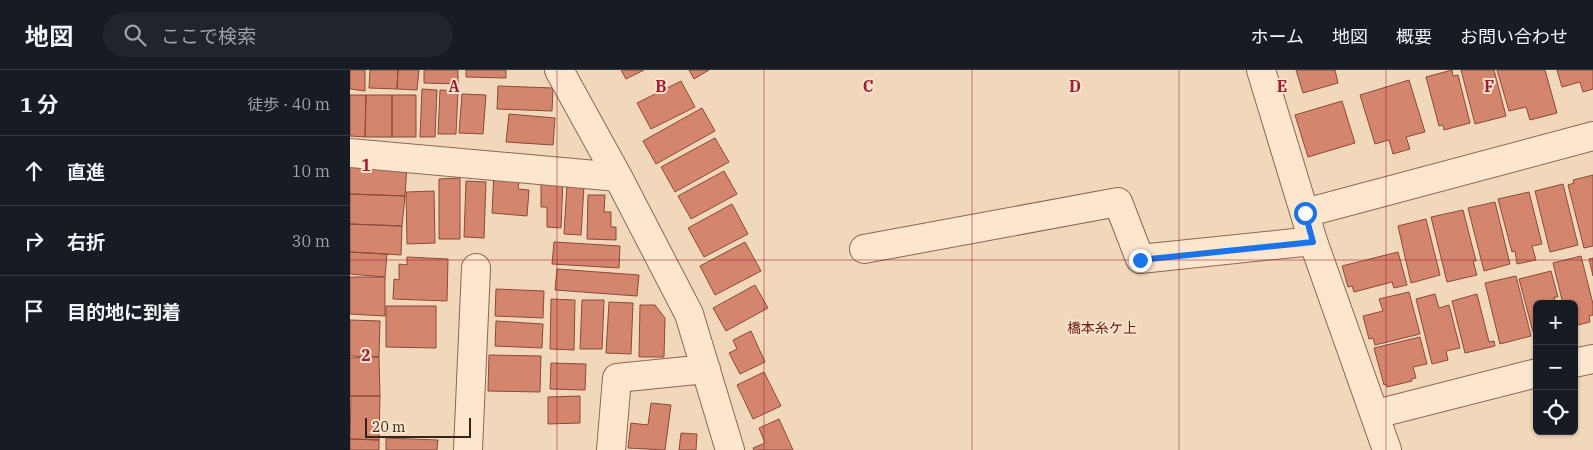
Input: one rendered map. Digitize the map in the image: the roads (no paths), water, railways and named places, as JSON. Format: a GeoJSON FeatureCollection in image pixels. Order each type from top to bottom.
{"type":"FeatureCollection","features":[{"type":"Feature","properties":{"kind":"street"},"geometry":{"type":"LineString","coordinates":[[559,70],[618,177],[689,314],[730,450]]}},
{"type":"Feature","properties":{"kind":"street"},"geometry":{"type":"LineString","coordinates":[[1261,70],[1313,242],[1388,450]]}},
{"type":"Feature","properties":{"kind":"street"},"geometry":{"type":"LineString","coordinates":[[1305,213],[1593,136]]}},
{"type":"Feature","properties":{"kind":"street"},"geometry":{"type":"LineString","coordinates":[[350,153],[618,177]]}},
{"type":"Feature","properties":{"kind":"street"},"geometry":{"type":"LineString","coordinates":[[864,249],[1118,202],[1140,260],[1313,242]]}},
{"type":"Feature","properties":{"kind":"street"},"geometry":{"type":"LineString","coordinates":[[468,450],[476,268]]}},
{"type":"Feature","properties":{"kind":"street"},"geometry":{"type":"LineString","coordinates":[[1578,362],[1593,359]]}},
{"type":"Feature","properties":{"kind":"street"},"geometry":{"type":"LineString","coordinates":[[610,450],[617,378],[706,369]]}},
{"type":"Feature","properties":{"kind":"street"},"geometry":{"type":"LineString","coordinates":[[1376,414],[1533,374]]}},
{"type":"Feature","properties":{"kind":"district","name":"橋本糸ケ上"},"geometry":{"type":"Point","coordinates":[1102,328]}}]}
